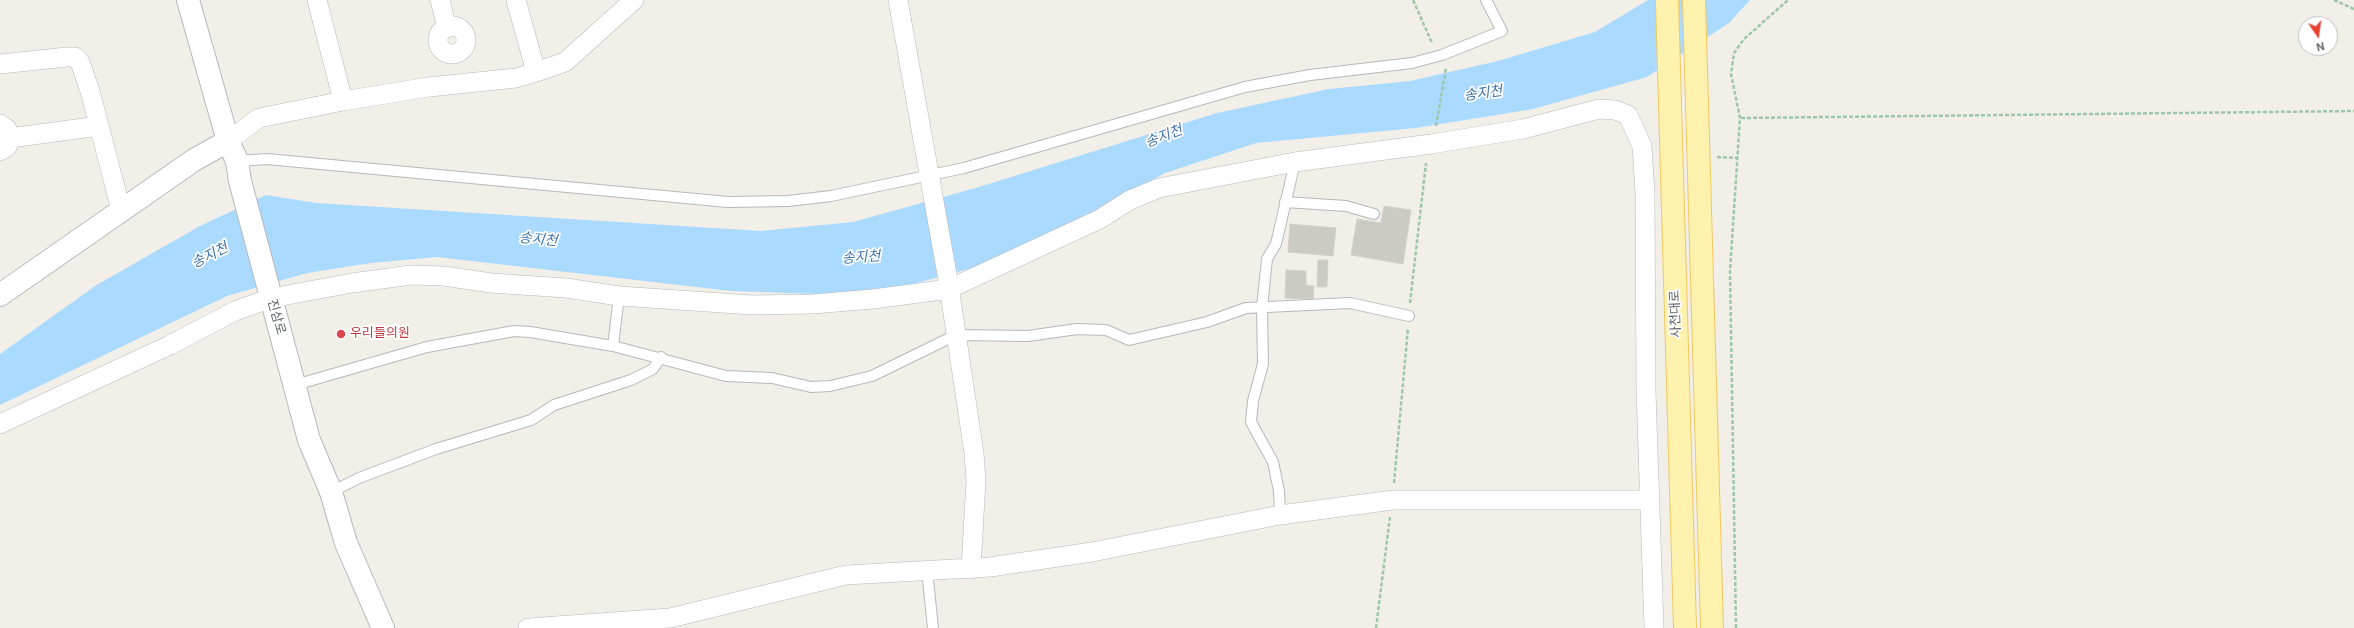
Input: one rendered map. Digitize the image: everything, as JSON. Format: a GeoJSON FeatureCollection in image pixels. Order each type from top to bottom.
{"type":"FeatureCollection","features":[{"type":"Feature","properties":{"kind":"main road","name":"사천대로"},"geometry":{"type":"LineString","coordinates":[[1667,0],[1668,80],[1685,628]]}},
{"type":"Feature","properties":{"kind":"main road","name":"사천대로"},"geometry":{"type":"LineString","coordinates":[[1694,0],[1712,628]]}},
{"type":"Feature","properties":{"kind":"street","name":"진삼로"},"geometry":{"type":"LineString","coordinates":[[188,0],[238,171],[309,440],[331,492],[346,543],[383,628]]}},
{"type":"Feature","properties":{"kind":"street"},"geometry":{"type":"LineString","coordinates":[[317,0],[343,101]]}},
{"type":"Feature","properties":{"kind":"street"},"geometry":{"type":"LineString","coordinates":[[440,0],[447,28]]}},
{"type":"Feature","properties":{"kind":"street"},"geometry":{"type":"LineString","coordinates":[[516,0],[536,72]]}},
{"type":"Feature","properties":{"kind":"street"},"geometry":{"type":"LineString","coordinates":[[0,295],[120,210],[194,160],[228,141],[259,118],[429,86],[516,78],[536,72],[565,62],[634,0]]}},
{"type":"Feature","properties":{"kind":"street"},"geometry":{"type":"LineString","coordinates":[[898,0],[949,284],[974,453],[976,481],[971,569]]}},
{"type":"Feature","properties":{"kind":"street"},"geometry":{"type":"LineString","coordinates":[[0,64],[75,57],[80,62],[99,126],[120,210]]}},
{"type":"Feature","properties":{"kind":"street"},"geometry":{"type":"LineString","coordinates":[[0,424],[163,349],[235,311],[270,296],[411,275],[444,276],[491,283],[566,288],[619,296],[752,305],[813,304],[873,299],[949,284],[1100,219],[1130,200],[1159,188],[1295,162],[1431,144],[1523,129],[1599,109],[1615,110],[1628,115],[1642,146],[1645,193],[1649,500],[1654,628]]}},
{"type":"Feature","properties":{"kind":"street"},"geometry":{"type":"LineString","coordinates":[[3,138],[99,126]]}},
{"type":"Feature","properties":{"kind":"street"},"geometry":{"type":"LineString","coordinates":[[528,628],[670,618],[846,575],[971,569],[1092,552],[1280,515],[1393,500],[1649,500]]}},
{"type":"Feature","properties":{"kind":"lane"},"geometry":{"type":"LineString","coordinates":[[238,171],[267,159],[728,202],[788,201],[931,183],[1245,87],[1310,75],[1412,62],[1442,55],[1502,31],[1486,0]]}},
{"type":"Feature","properties":{"kind":"lane"},"geometry":{"type":"LineString","coordinates":[[1280,515],[1279,491],[1273,462],[1251,422],[1253,401],[1263,364],[1262,308],[1267,259],[1276,244],[1295,162]]}},
{"type":"Feature","properties":{"kind":"lane"},"geometry":{"type":"LineString","coordinates":[[1285,202],[1346,206],[1374,214]]}},
{"type":"Feature","properties":{"kind":"lane"},"geometry":{"type":"LineString","coordinates":[[613,346],[619,296]]}},
{"type":"Feature","properties":{"kind":"lane"},"geometry":{"type":"LineString","coordinates":[[295,385],[427,347],[490,334],[530,332],[613,346],[662,357],[726,376],[772,378],[811,386],[830,386],[872,376],[956,335],[1028,336],[1077,329],[1106,330],[1129,340],[1139,339],[1207,322],[1246,308],[1350,303],[1409,316]]}},
{"type":"Feature","properties":{"kind":"lane"},"geometry":{"type":"LineString","coordinates":[[331,492],[359,478],[429,452],[531,420],[554,405],[631,380],[653,368],[662,357]]}},
{"type":"Feature","properties":{"kind":"lane"},"geometry":{"type":"LineString","coordinates":[[927,570],[933,628]]}},
{"type":"Feature","properties":{"kind":"path"},"geometry":{"type":"LineString","coordinates":[[1413,0],[1434,48],[1442,55]]}},
{"type":"Feature","properties":{"kind":"path"},"geometry":{"type":"LineString","coordinates":[[1736,628],[1730,271],[1740,118],[1731,74],[1734,52],[1744,39],[1788,0]]}},
{"type":"Feature","properties":{"kind":"path"},"geometry":{"type":"LineString","coordinates":[[2334,0],[2354,9]]}},
{"type":"Feature","properties":{"kind":"path"},"geometry":{"type":"LineString","coordinates":[[1436,127],[1446,66]]}},
{"type":"Feature","properties":{"kind":"path"},"geometry":{"type":"LineString","coordinates":[[1740,118],[2354,111]]}},
{"type":"Feature","properties":{"kind":"path"},"geometry":{"type":"LineString","coordinates":[[1717,157],[1738,158]]}},
{"type":"Feature","properties":{"kind":"path"},"geometry":{"type":"LineString","coordinates":[[1376,628],[1393,500]]}},
{"type":"Feature","properties":{"kind":"water","name":"송지천"},"geometry":{"type":"Polygon","coordinates":[[[1648,0],[1750,0],[1729,23],[1647,77],[1533,109],[1416,128],[1256,143],[1165,173],[1094,212],[976,267],[887,291],[847,295],[731,291],[437,257],[371,263],[307,273],[227,296],[0,405],[0,354],[95,286],[200,226],[266,195],[316,203],[761,231],[853,222],[979,187],[1217,113],[1329,89],[1410,81],[1498,61],[1595,32],[1648,0]]]}},
{"type":"Feature","properties":{"kind":"building"},"geometry":{"type":"Polygon","coordinates":[[[1384,206],[1411,210],[1403,264],[1351,255],[1357,219],[1381,223],[1384,206]]]}},
{"type":"Feature","properties":{"kind":"building"},"geometry":{"type":"Polygon","coordinates":[[[1290,224],[1336,228],[1333,256],[1288,252],[1290,224]]]}},
{"type":"Feature","properties":{"kind":"building"},"geometry":{"type":"Polygon","coordinates":[[[1318,260],[1328,260],[1327,287],[1317,287],[1318,260]]]}},
{"type":"Feature","properties":{"kind":"building"},"geometry":{"type":"Polygon","coordinates":[[[1286,270],[1306,271],[1306,285],[1314,286],[1313,299],[1285,298],[1286,270]]]}},
{"type":"Feature","properties":{"kind":"place","name":"우리들의원"},"geometry":{"type":"Point","coordinates":[341,334]}}]}
